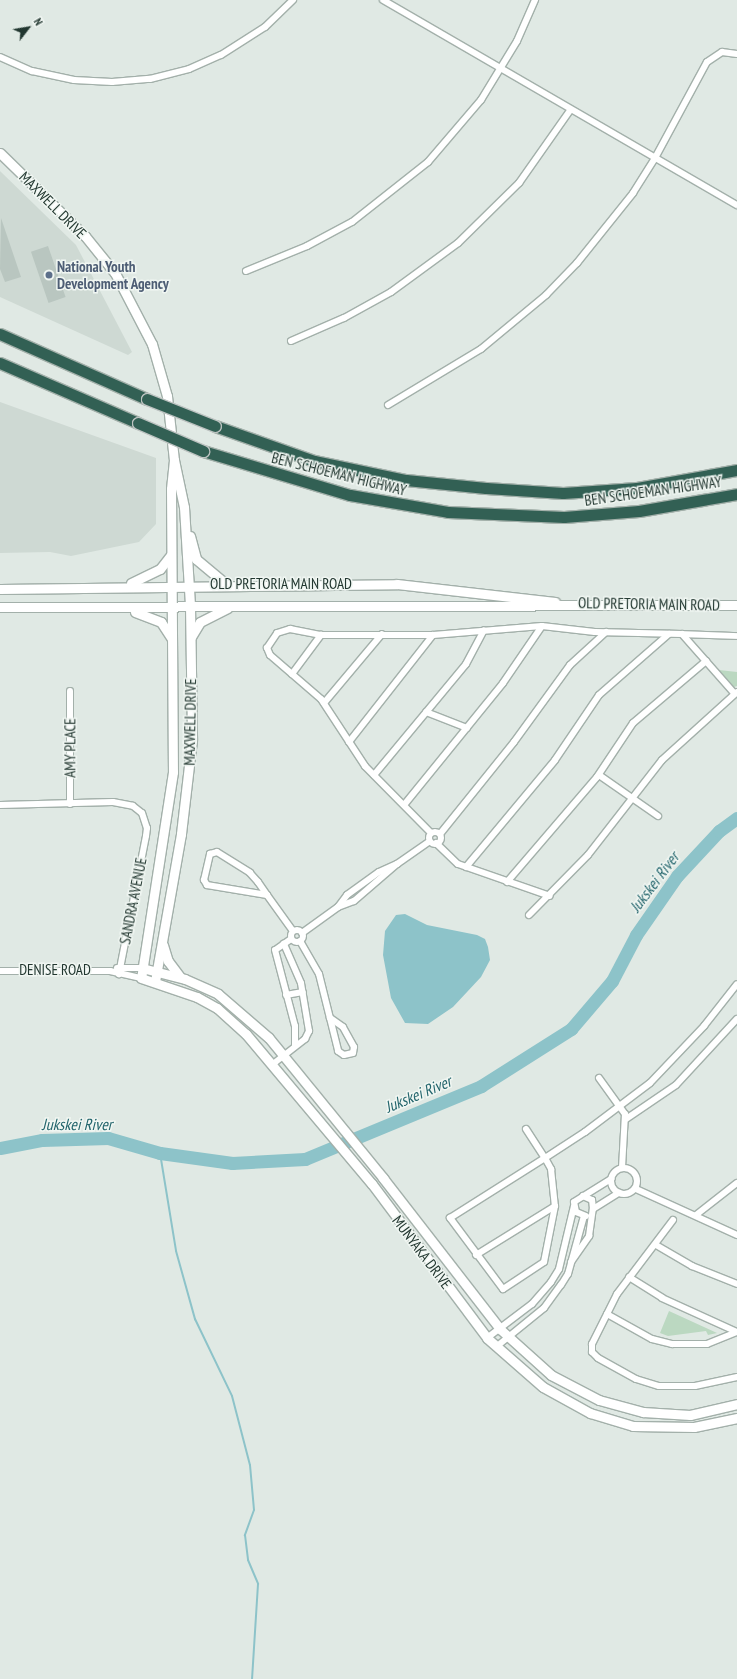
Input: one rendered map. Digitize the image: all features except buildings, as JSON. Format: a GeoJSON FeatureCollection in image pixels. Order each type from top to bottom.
{"type":"FeatureCollection","features":[{"type":"Feature","properties":{"kind":"highway","name":"BEN SCHOEMAN HIGHWAY"},"geometry":{"type":"LineString","coordinates":[[2,335],[147,399],[215,426],[314,461],[406,480],[486,488],[563,493],[637,488],[737,470]]}},
{"type":"Feature","properties":{"kind":"highway","name":"BEN SCHOEMAN HIGHWAY"},"geometry":{"type":"LineString","coordinates":[[0,363],[204,451],[350,495],[448,512],[564,517],[639,511],[737,494]]}},
{"type":"Feature","properties":{"kind":"main road","name":"MAXWELL DRIVE"},"geometry":{"type":"LineString","coordinates":[[0,153],[85,236],[130,297],[162,372],[170,415],[174,460],[183,492],[190,606],[189,782],[155,982]]}},
{"type":"Feature","properties":{"kind":"main road","name":"MAXWELL DRIVE"},"geometry":{"type":"LineString","coordinates":[[141,978],[171,794],[174,644],[171,555],[171,489],[174,460]]}},
{"type":"Feature","properties":{"kind":"main road"},"geometry":{"type":"LineString","coordinates":[[184,513],[196,559],[226,584]]}},
{"type":"Feature","properties":{"kind":"main road"},"geometry":{"type":"LineString","coordinates":[[124,585],[154,573],[171,555]]}},
{"type":"Feature","properties":{"kind":"main road","name":"OLD PRETORIA MAIN ROAD"},"geometry":{"type":"LineString","coordinates":[[0,589],[124,585],[397,584],[525,596],[560,603]]}},
{"type":"Feature","properties":{"kind":"main road","name":"OLD PRETORIA MAIN ROAD"},"geometry":{"type":"LineString","coordinates":[[0,607],[116,608],[190,606],[524,606],[560,603],[737,605]]}},
{"type":"Feature","properties":{"kind":"main road"},"geometry":{"type":"LineString","coordinates":[[190,638],[200,622],[233,606]]}},
{"type":"Feature","properties":{"kind":"main road"},"geometry":{"type":"LineString","coordinates":[[116,608],[154,617],[166,628],[174,644]]}},
{"type":"Feature","properties":{"kind":"main road"},"geometry":{"type":"LineString","coordinates":[[162,940],[168,961],[181,978]]}},
{"type":"Feature","properties":{"kind":"main road","name":"MUNYAKA DRIVE"},"geometry":{"type":"LineString","coordinates":[[142,968],[157,970],[181,978],[231,1003],[283,1056],[315,1093],[500,1329],[508,1338],[551,1375],[575,1390],[620,1407],[690,1415],[737,1404]]}},
{"type":"Feature","properties":{"kind":"main road","name":"MUNYAKA DRIVE"},"geometry":{"type":"LineString","coordinates":[[141,978],[155,982],[217,1008],[246,1034],[302,1098],[372,1184],[488,1338],[525,1374],[566,1403],[612,1421],[677,1428],[737,1418]]}},
{"type":"Feature","properties":{"kind":"street"},"geometry":{"type":"LineString","coordinates":[[0,57],[32,71],[74,80],[112,82],[150,79],[189,69],[221,55],[265,27],[294,0]]}},
{"type":"Feature","properties":{"kind":"street"},"geometry":{"type":"LineString","coordinates":[[383,0],[737,205]]}},
{"type":"Feature","properties":{"kind":"street"},"geometry":{"type":"LineString","coordinates":[[246,271],[328,235],[393,193],[450,139],[502,68],[535,0]]}},
{"type":"Feature","properties":{"kind":"street"},"geometry":{"type":"LineString","coordinates":[[388,405],[481,349],[541,299],[618,213],[655,158],[707,62],[722,52],[737,54]]}},
{"type":"Feature","properties":{"kind":"street"},"geometry":{"type":"LineString","coordinates":[[291,341],[331,324],[391,292],[458,243],[519,183],[571,109]]}},
{"type":"Feature","properties":{"kind":"street"},"geometry":{"type":"LineString","coordinates":[[404,805],[467,728],[542,626]]}},
{"type":"Feature","properties":{"kind":"street"},"geometry":{"type":"LineString","coordinates":[[550,896],[507,882],[451,860],[433,842],[431,833],[374,776],[324,704],[270,655],[268,644],[283,629],[321,635],[433,635],[542,626],[606,632],[737,636]]}},
{"type":"Feature","properties":{"kind":"street"},"geometry":{"type":"LineString","coordinates":[[374,776],[466,664],[484,630]]}},
{"type":"Feature","properties":{"kind":"street"},"geometry":{"type":"LineString","coordinates":[[338,907],[351,892],[379,872],[397,864],[433,842],[440,841],[440,834],[514,742],[566,669],[606,632]]}},
{"type":"Feature","properties":{"kind":"street"},"geometry":{"type":"LineString","coordinates":[[324,704],[382,634]]}},
{"type":"Feature","properties":{"kind":"street"},"geometry":{"type":"LineString","coordinates":[[466,867],[555,760],[600,695],[669,634]]}},
{"type":"Feature","properties":{"kind":"street"},"geometry":{"type":"LineString","coordinates":[[529,915],[550,896],[633,798],[666,755],[735,693],[682,634]]}},
{"type":"Feature","properties":{"kind":"street"},"geometry":{"type":"LineString","coordinates":[[292,674],[321,635]]}},
{"type":"Feature","properties":{"kind":"street"},"geometry":{"type":"LineString","coordinates":[[349,742],[433,635]]}},
{"type":"Feature","properties":{"kind":"street"},"geometry":{"type":"LineString","coordinates":[[507,882],[599,775],[632,723],[706,661]]}},
{"type":"Feature","properties":{"kind":"street","name":"AMY PLACE"},"geometry":{"type":"LineString","coordinates":[[70,691],[70,804]]}},
{"type":"Feature","properties":{"kind":"street"},"geometry":{"type":"LineString","coordinates":[[426,712],[467,728]]}},
{"type":"Feature","properties":{"kind":"street"},"geometry":{"type":"LineString","coordinates":[[599,775],[658,816]]}},
{"type":"Feature","properties":{"kind":"street","name":"SANDRA AVENUE"},"geometry":{"type":"LineString","coordinates":[[70,804],[125,803],[142,813],[148,828],[119,974]]}},
{"type":"Feature","properties":{"kind":"street"},"geometry":{"type":"LineString","coordinates":[[0,805],[70,804]]}},
{"type":"Feature","properties":{"kind":"street"},"geometry":{"type":"LineString","coordinates":[[431,833],[440,834]]}},
{"type":"Feature","properties":{"kind":"street"},"geometry":{"type":"LineString","coordinates":[[267,895],[207,885],[204,880],[210,854],[217,852],[250,873],[267,895],[293,931],[302,933]]}},
{"type":"Feature","properties":{"kind":"street"},"geometry":{"type":"LineString","coordinates":[[300,942],[302,933],[338,907],[357,899],[383,879],[397,864]]}},
{"type":"Feature","properties":{"kind":"street"},"geometry":{"type":"LineString","coordinates":[[293,931],[291,939],[275,950],[296,1033],[295,1045]]}},
{"type":"Feature","properties":{"kind":"street"},"geometry":{"type":"LineString","coordinates":[[291,939],[300,942],[316,967],[339,1052],[344,1055],[353,1053],[354,1047],[343,1027],[330,1018]]}},
{"type":"Feature","properties":{"kind":"street"},"geometry":{"type":"LineString","coordinates":[[273,1064],[309,1031],[304,992],[284,944]]}},
{"type":"Feature","properties":{"kind":"street","name":"DENISE ROAD"},"geometry":{"type":"LineString","coordinates":[[110,971],[120,967],[142,968]]}},
{"type":"Feature","properties":{"kind":"street","name":"DENISE ROAD"},"geometry":{"type":"LineString","coordinates":[[0,970],[110,971],[141,978]]}},
{"type":"Feature","properties":{"kind":"street"},"geometry":{"type":"LineString","coordinates":[[526,1129],[545,1158],[551,1169],[555,1206],[544,1262],[503,1289],[476,1255],[450,1218],[545,1158],[650,1083],[704,1026],[737,984]]}},
{"type":"Feature","properties":{"kind":"street"},"geometry":{"type":"LineString","coordinates":[[286,996],[304,992]]}},
{"type":"Feature","properties":{"kind":"street"},"geometry":{"type":"LineString","coordinates":[[626,1119],[676,1085],[737,1019]]}},
{"type":"Feature","properties":{"kind":"street"},"geometry":{"type":"LineString","coordinates":[[599,1078],[620,1105],[626,1119],[622,1168]]}},
{"type":"Feature","properties":{"kind":"street"},"geometry":{"type":"LineString","coordinates":[[488,1338],[542,1294],[559,1269],[574,1206],[583,1196],[611,1179],[615,1171],[622,1168],[634,1172],[637,1180],[636,1188]]}},
{"type":"Feature","properties":{"kind":"street"},"geometry":{"type":"LineString","coordinates":[[611,1179],[613,1187],[619,1193]]}},
{"type":"Feature","properties":{"kind":"street"},"geometry":{"type":"LineString","coordinates":[[696,1215],[737,1183]]}},
{"type":"Feature","properties":{"kind":"street"},"geometry":{"type":"LineString","coordinates":[[496,1347],[554,1296],[568,1274],[584,1216],[619,1193],[628,1193],[636,1188]]}},
{"type":"Feature","properties":{"kind":"street"},"geometry":{"type":"LineString","coordinates":[[636,1188],[737,1235]]}},
{"type":"Feature","properties":{"kind":"street"},"geometry":{"type":"LineString","coordinates":[[570,1263],[589,1236],[593,1211],[592,1200],[583,1196]]}},
{"type":"Feature","properties":{"kind":"street"},"geometry":{"type":"LineString","coordinates":[[476,1255],[555,1206]]}},
{"type":"Feature","properties":{"kind":"street"},"geometry":{"type":"LineString","coordinates":[[574,1206],[576,1212],[584,1216]]}},
{"type":"Feature","properties":{"kind":"street"},"geometry":{"type":"LineString","coordinates":[[673,1220],[656,1245],[629,1277],[607,1314],[592,1344],[592,1352],[598,1358],[636,1379],[680,1387],[737,1377]]}},
{"type":"Feature","properties":{"kind":"street"},"geometry":{"type":"LineString","coordinates":[[656,1245],[692,1266],[737,1284]]}},
{"type":"Feature","properties":{"kind":"street"},"geometry":{"type":"LineString","coordinates":[[629,1277],[662,1298],[737,1332]]}},
{"type":"Feature","properties":{"kind":"street"},"geometry":{"type":"LineString","coordinates":[[607,1314],[652,1339],[672,1344],[707,1344],[737,1332]]}},
{"type":"Feature","properties":{"kind":"shaded area"},"geometry":{"type":"Polygon","coordinates":[[[0,171],[76,245],[132,352],[128,355],[0,297],[0,171]]]}},
{"type":"Feature","properties":{"kind":"shaded area"},"geometry":{"type":"Polygon","coordinates":[[[0,402],[156,458],[156,524],[139,542],[71,556],[50,552],[0,553],[0,402]]]}},
{"type":"Feature","properties":{"kind":"green space"},"geometry":{"type":"Polygon","coordinates":[[[719,670],[737,672],[737,686],[734,687],[719,670]]]}},
{"type":"Feature","properties":{"kind":"green space"},"geometry":{"type":"Polygon","coordinates":[[[669,1311],[717,1333],[708,1335],[706,1331],[668,1336],[660,1333],[669,1311]]]}},
{"type":"Feature","properties":{"kind":"water"},"geometry":{"type":"Polygon","coordinates":[[[405,914],[427,925],[477,935],[485,939],[488,947],[490,960],[481,977],[453,1007],[428,1024],[405,1023],[391,998],[383,955],[385,931],[396,915],[405,914]]]}},
{"type":"Feature","properties":{"kind":"waterway","name":"Jukskei River"},"geometry":{"type":"LineString","coordinates":[[0,1148],[42,1140],[108,1138],[160,1153],[232,1163],[305,1159],[481,1086],[571,1029],[612,981],[636,935],[677,876],[719,831],[737,818]]}},
{"type":"Feature","properties":{"kind":"waterway"},"geometry":{"type":"LineString","coordinates":[[160,1153],[176,1251],[195,1319],[232,1396],[250,1465],[254,1510],[245,1535],[248,1560],[258,1584],[252,1679]]}},
{"type":"Feature","properties":{"kind":"place","name":"National Youth Development Agency"},"geometry":{"type":"Point","coordinates":[49,275]}}]}
